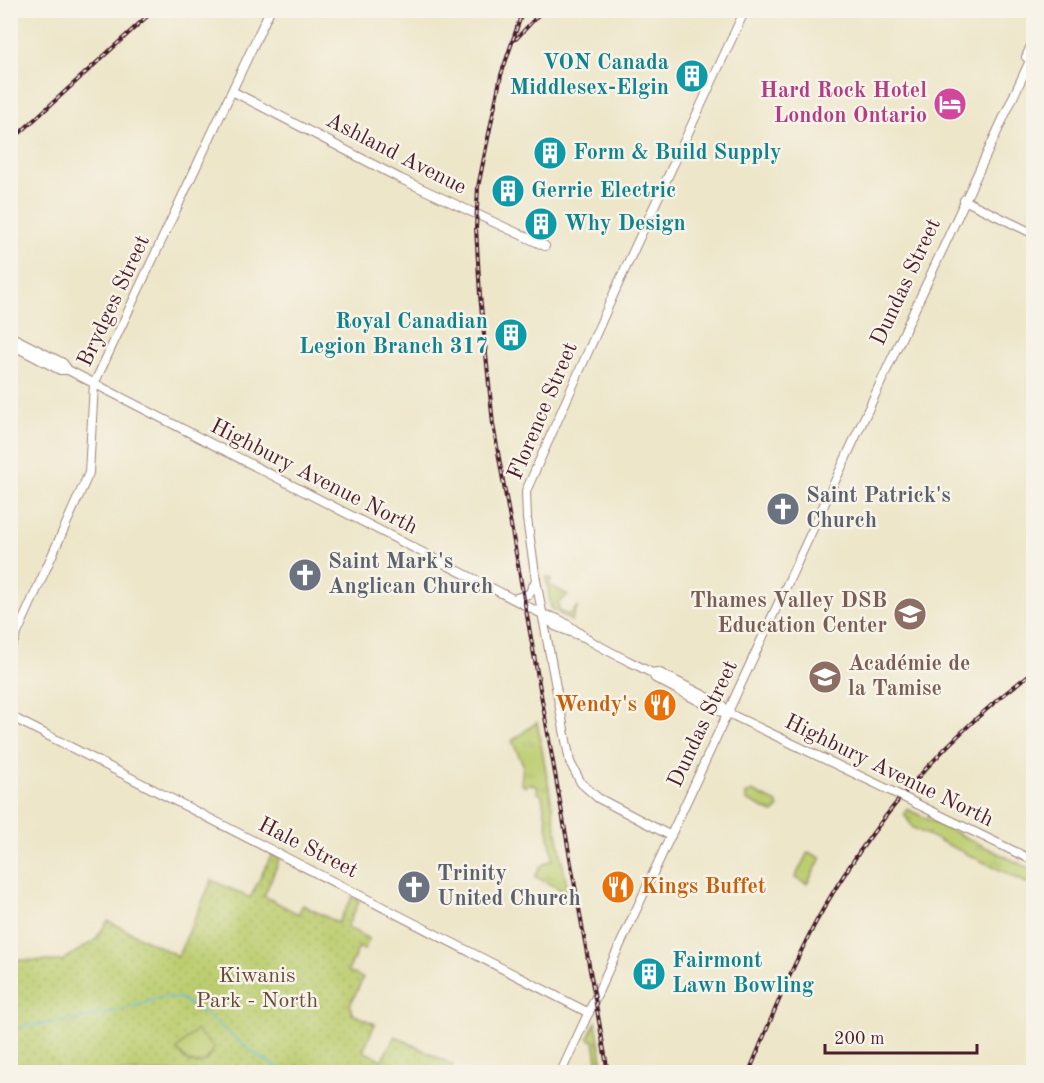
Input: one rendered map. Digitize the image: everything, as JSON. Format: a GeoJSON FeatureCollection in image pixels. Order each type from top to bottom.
{"type":"FeatureCollection","features":[{"type":"Feature","properties":{"kind":"main road","name":"Florence Street"},"geometry":{"type":"LineString","coordinates":[[671,836],[598,798],[581,783],[570,762],[536,580],[527,519],[526,490],[745,10]]}},
{"type":"Feature","properties":{"kind":"main road","name":"Dundas Street"},"geometry":{"type":"LineString","coordinates":[[1027,62],[1025,59],[1034,39]]}},
{"type":"Feature","properties":{"kind":"main road","name":"Dundas Street"},"geometry":{"type":"LineString","coordinates":[[561,1072],[1027,62],[1034,52]]}},
{"type":"Feature","properties":{"kind":"main road"},"geometry":{"type":"LineString","coordinates":[[10,331],[21,341]]}},
{"type":"Feature","properties":{"kind":"main road","name":"Highbury Avenue North"},"geometry":{"type":"LineString","coordinates":[[10,336],[63,363],[68,370],[94,384],[544,615],[555,626],[589,639],[652,674],[655,678],[718,711],[728,713],[1034,861]]}},
{"type":"Feature","properties":{"kind":"main road","name":"Highbury Avenue North"},"geometry":{"type":"LineString","coordinates":[[10,345],[60,370],[68,370]]}},
{"type":"Feature","properties":{"kind":"main road"},"geometry":{"type":"LineString","coordinates":[[10,351],[29,354]]}},
{"type":"Feature","properties":{"kind":"main road"},"geometry":{"type":"LineString","coordinates":[[513,599],[529,594],[536,580]]}},
{"type":"Feature","properties":{"kind":"street","name":"Brydges Street"},"geometry":{"type":"LineString","coordinates":[[10,649],[89,473],[94,384],[270,10]]}},
{"type":"Feature","properties":{"kind":"street","name":"Ashland Avenue"},"geometry":{"type":"LineString","coordinates":[[232,91],[400,179],[545,246]]}},
{"type":"Feature","properties":{"kind":"street"},"geometry":{"type":"LineString","coordinates":[[964,200],[1034,234]]}},
{"type":"Feature","properties":{"kind":"street","name":"Hale Street"},"geometry":{"type":"LineString","coordinates":[[10,716],[590,1013]]}},
{"type":"Feature","properties":{"kind":"green space"},"geometry":{"type":"Polygon","coordinates":[[[546,577],[552,578],[549,585],[568,595],[558,603],[560,612],[569,615],[578,606],[571,621],[551,608],[546,577]]]}},
{"type":"Feature","properties":{"kind":"green space"},"geometry":{"type":"Polygon","coordinates":[[[537,722],[568,893],[535,877],[541,866],[553,859],[542,796],[537,792],[538,787],[529,783],[526,787],[521,784],[523,764],[512,741],[537,722]]]}},
{"type":"Feature","properties":{"kind":"green space"},"geometry":{"type":"Polygon","coordinates":[[[752,791],[777,803],[779,807],[773,813],[746,800],[746,794],[752,791]]]}},
{"type":"Feature","properties":{"kind":"green space"},"geometry":{"type":"Polygon","coordinates":[[[907,809],[1033,870],[1033,886],[913,828],[904,814],[907,809]]]}},
{"type":"Feature","properties":{"kind":"green space"},"geometry":{"type":"Polygon","coordinates":[[[808,852],[821,858],[807,884],[795,878],[808,852]]]}},
{"type":"Feature","properties":{"kind":"green space","name":"Kiwanis Park - North"},"geometry":{"type":"Polygon","coordinates":[[[272,854],[280,858],[264,896],[298,914],[303,905],[338,923],[353,896],[359,902],[347,927],[369,939],[364,950],[359,947],[348,971],[363,978],[350,1005],[352,1014],[375,1024],[363,1051],[382,1060],[395,1036],[453,1065],[449,1072],[11,1072],[11,960],[62,961],[95,940],[108,921],[178,956],[212,880],[250,898],[272,854]]]}},
{"type":"Feature","properties":{"kind":"green space"},"geometry":{"type":"Polygon","coordinates":[[[596,1022],[604,1072],[599,1072],[594,1041],[588,1038],[596,1022]]]}},
{"type":"Feature","properties":{"kind":"green space"},"geometry":{"type":"Polygon","coordinates":[[[196,1030],[214,1048],[206,1061],[196,1064],[187,1061],[177,1049],[196,1030]]]}},
{"type":"Feature","properties":{"kind":"waterway"},"geometry":{"type":"LineString","coordinates":[[10,1028],[83,1019],[136,1006],[160,997],[180,998],[209,1017],[258,1056],[285,1072]]}},
{"type":"Feature","properties":{"kind":"railway"},"geometry":{"type":"LineString","coordinates":[[10,142],[154,10]]}},
{"type":"Feature","properties":{"kind":"railway"},"geometry":{"type":"LineString","coordinates":[[523,10],[501,75],[478,187],[476,228],[480,295],[493,424],[608,1072]]}},
{"type":"Feature","properties":{"kind":"railway"},"geometry":{"type":"LineString","coordinates":[[516,39],[543,10]]}},
{"type":"Feature","properties":{"kind":"railway"},"geometry":{"type":"LineString","coordinates":[[749,1072],[816,922],[860,851],[885,817],[940,754],[970,724],[1034,671]]}},
{"type":"Feature","properties":{"kind":"place","name":"VON Canada Middlesex-Elgin"},"geometry":{"type":"Point","coordinates":[692,76]}},
{"type":"Feature","properties":{"kind":"place","name":"Hard Rock Hotel London Ontario"},"geometry":{"type":"Point","coordinates":[950,104]}},
{"type":"Feature","properties":{"kind":"place","name":"Form & Build Supply"},"geometry":{"type":"Point","coordinates":[550,153]}},
{"type":"Feature","properties":{"kind":"place","name":"Gerrie Electric"},"geometry":{"type":"Point","coordinates":[508,191]}},
{"type":"Feature","properties":{"kind":"place","name":"Why Design"},"geometry":{"type":"Point","coordinates":[541,224]}},
{"type":"Feature","properties":{"kind":"place","name":"Royal Canadian Legion Branch 317"},"geometry":{"type":"Point","coordinates":[511,335]}},
{"type":"Feature","properties":{"kind":"place","name":"Saint Patrick's Church"},"geometry":{"type":"Point","coordinates":[783,509]}},
{"type":"Feature","properties":{"kind":"place","name":"Saint Mark's Anglican Church"},"geometry":{"type":"Point","coordinates":[305,575]}},
{"type":"Feature","properties":{"kind":"place","name":"Thames Valley DSB Education Center"},"geometry":{"type":"Point","coordinates":[910,614]}},
{"type":"Feature","properties":{"kind":"place","name":"Académie de la Tamise"},"geometry":{"type":"Point","coordinates":[825,677]}},
{"type":"Feature","properties":{"kind":"place","name":"Wendy's"},"geometry":{"type":"Point","coordinates":[660,705]}},
{"type":"Feature","properties":{"kind":"place","name":"Trinity United Church"},"geometry":{"type":"Point","coordinates":[414,887]}},
{"type":"Feature","properties":{"kind":"place","name":"Kings Buffet"},"geometry":{"type":"Point","coordinates":[618,887]}},
{"type":"Feature","properties":{"kind":"place","name":"Fairmont Lawn Bowling"},"geometry":{"type":"Point","coordinates":[649,974]}}]}
